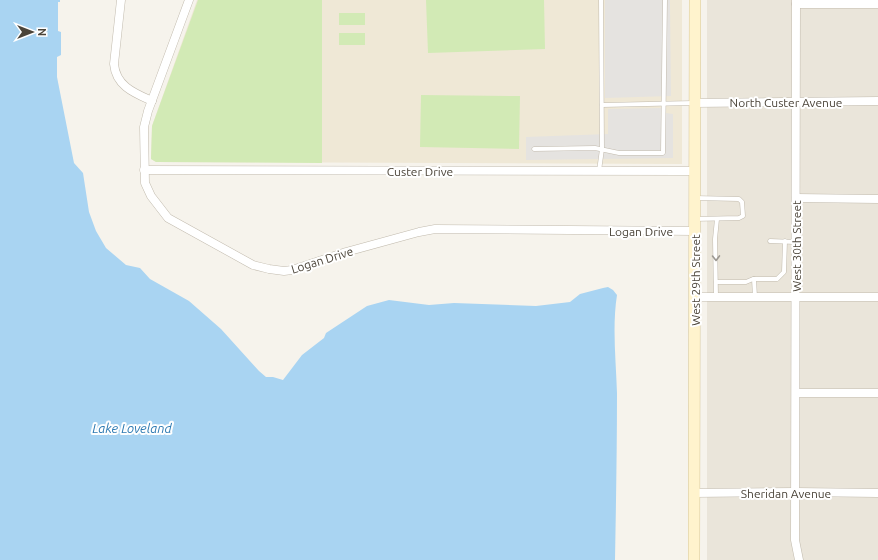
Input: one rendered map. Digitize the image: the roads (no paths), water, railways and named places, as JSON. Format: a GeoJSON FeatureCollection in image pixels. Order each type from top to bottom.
{"type":"FeatureCollection","features":[{"type":"Feature","properties":{"kind":"main road","name":"West 29th Street"},"geometry":{"type":"LineString","coordinates":[[694,560],[695,0]]}},
{"type":"Feature","properties":{"kind":"street"},"geometry":{"type":"LineString","coordinates":[[121,0],[114,64],[115,70],[124,87],[135,94],[152,101]]}},
{"type":"Feature","properties":{"kind":"street","name":"Logan Drive"},"geometry":{"type":"LineString","coordinates":[[189,0],[145,120],[145,183],[160,209],[168,218],[253,265],[284,271],[292,270],[346,252],[435,229],[695,231]]}},
{"type":"Feature","properties":{"kind":"street"},"geometry":{"type":"LineString","coordinates":[[796,2],[878,4]]}},
{"type":"Feature","properties":{"kind":"street","name":"West 30th Street"},"geometry":{"type":"LineString","coordinates":[[796,2],[796,540],[799,560]]}},
{"type":"Feature","properties":{"kind":"street","name":"North Custer Avenue"},"geometry":{"type":"LineString","coordinates":[[695,103],[878,101]]}},
{"type":"Feature","properties":{"kind":"street","name":"Custer Drive"},"geometry":{"type":"LineString","coordinates":[[144,170],[695,171]]}},
{"type":"Feature","properties":{"kind":"street"},"geometry":{"type":"LineString","coordinates":[[796,198],[878,199]]}},
{"type":"Feature","properties":{"kind":"street"},"geometry":{"type":"LineString","coordinates":[[695,297],[878,297]]}},
{"type":"Feature","properties":{"kind":"street"},"geometry":{"type":"LineString","coordinates":[[796,393],[878,393]]}},
{"type":"Feature","properties":{"kind":"street","name":"Sheridan Avenue"},"geometry":{"type":"LineString","coordinates":[[694,493],[878,493]]}},
{"type":"Feature","properties":{"kind":"lane"},"geometry":{"type":"LineString","coordinates":[[598,171],[602,149],[602,0]]}},
{"type":"Feature","properties":{"kind":"lane"},"geometry":{"type":"LineString","coordinates":[[534,149],[595,148],[619,153],[663,153],[665,0]]}},
{"type":"Feature","properties":{"kind":"lane"},"geometry":{"type":"LineString","coordinates":[[602,105],[695,103]]}},
{"type":"Feature","properties":{"kind":"lane"},"geometry":{"type":"LineString","coordinates":[[695,198],[739,199],[742,202],[742,216],[740,218],[695,220]]}},
{"type":"Feature","properties":{"kind":"lane"},"geometry":{"type":"LineString","coordinates":[[716,297],[715,239],[717,219]]}},
{"type":"Feature","properties":{"kind":"lane"},"geometry":{"type":"LineString","coordinates":[[770,241],[796,242]]}},
{"type":"Feature","properties":{"kind":"lane"},"geometry":{"type":"LineString","coordinates":[[716,282],[746,282],[754,279],[777,278],[784,272],[785,241]]}},
{"type":"Feature","properties":{"kind":"lane"},"geometry":{"type":"LineString","coordinates":[[754,279],[755,297]]}},
{"type":"Feature","properties":{"kind":"water","name":"Lake Loveland"},"geometry":{"type":"Polygon","coordinates":[[[0,0],[60,0],[60,2],[58,2],[58,31],[61,32],[61,55],[57,57],[57,77],[74,163],[83,173],[89,212],[96,231],[106,248],[126,265],[140,268],[150,279],[189,301],[221,329],[266,377],[273,377],[283,380],[302,355],[324,338],[326,333],[367,306],[389,300],[429,305],[454,303],[536,306],[570,302],[580,294],[603,288],[608,287],[613,290],[617,295],[615,331],[617,455],[615,560],[0,560],[0,0]]]}}]}
